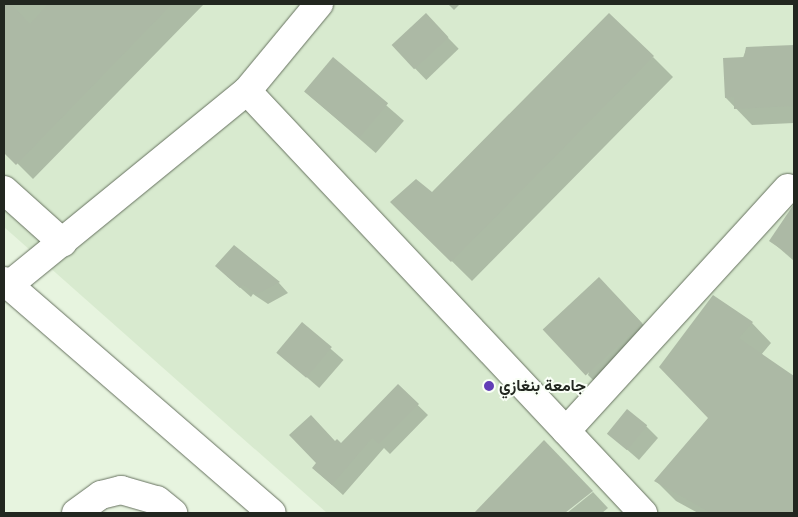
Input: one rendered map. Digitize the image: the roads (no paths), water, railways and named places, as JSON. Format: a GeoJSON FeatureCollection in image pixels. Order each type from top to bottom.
{"type":"FeatureCollection","features":[{"type":"Feature","properties":{"kind":"street"},"geometry":{"type":"LineString","coordinates":[[272,513],[6,283],[39,258],[63,243],[247,90],[319,4]]}},
{"type":"Feature","properties":{"kind":"street"},"geometry":{"type":"LineString","coordinates":[[247,90],[643,513]]}},
{"type":"Feature","properties":{"kind":"street"},"geometry":{"type":"LineString","coordinates":[[566,431],[788,188]]}},
{"type":"Feature","properties":{"kind":"street"},"geometry":{"type":"LineString","coordinates":[[4,190],[63,243]]}},
{"type":"Feature","properties":{"kind":"street"},"geometry":{"type":"LineString","coordinates":[[76,513],[101,495],[121,490],[158,500],[173,513]]}},
{"type":"Feature","properties":{"kind":"place","name":"جامعة بنغازي"},"geometry":{"type":"Point","coordinates":[489,386]}}]}
